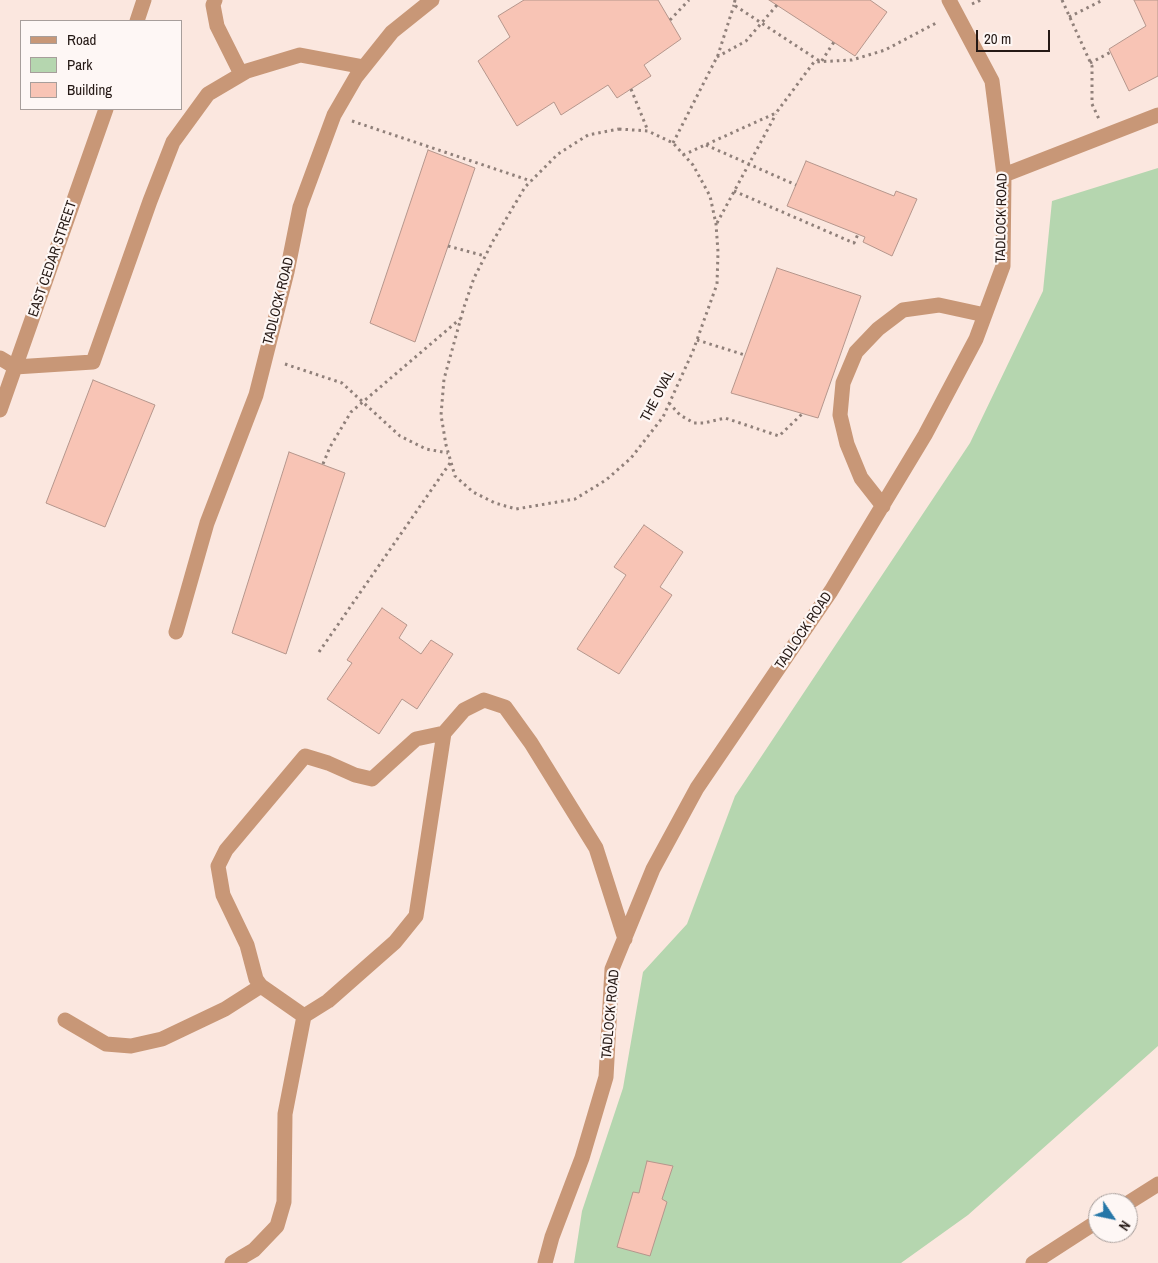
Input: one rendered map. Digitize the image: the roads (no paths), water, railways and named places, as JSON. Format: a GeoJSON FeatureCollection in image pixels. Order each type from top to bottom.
{"type":"FeatureCollection","features":[{"type":"Feature","properties":{"kind":"street"},"geometry":{"type":"LineString","coordinates":[[137,20],[144,0]]}},
{"type":"Feature","properties":{"kind":"street"},"geometry":{"type":"LineString","coordinates":[[215,0],[213,5],[217,26],[241,74]]}},
{"type":"Feature","properties":{"kind":"street","name":"TADLOCK ROAD"},"geometry":{"type":"LineString","coordinates":[[176,632],[207,523],[256,395],[287,272],[300,207],[334,115],[356,77],[392,32],[432,0]]}},
{"type":"Feature","properties":{"kind":"street","name":"TADLOCK ROAD"},"geometry":{"type":"LineString","coordinates":[[545,1263],[552,1237],[582,1158],[606,1077],[612,969],[653,869],[697,788],[831,591],[925,435],[976,339],[1002,266],[1004,175],[992,81],[953,6]]}},
{"type":"Feature","properties":{"kind":"street"},"geometry":{"type":"LineString","coordinates":[[0,358],[15,367],[93,362],[173,142],[208,94],[247,71],[300,55],[364,67]]}},
{"type":"Feature","properties":{"kind":"street","name":"EAST CEDAR STREET"},"geometry":{"type":"LineString","coordinates":[[0,410],[106,110]]}},
{"type":"Feature","properties":{"kind":"street"},"geometry":{"type":"LineString","coordinates":[[1004,175],[1158,115]]}},
{"type":"Feature","properties":{"kind":"street"},"geometry":{"type":"LineString","coordinates":[[882,506],[861,478],[847,444],[840,415],[843,383],[856,352],[878,329],[904,310],[940,305],[985,315]]}},
{"type":"Feature","properties":{"kind":"street"},"geometry":{"type":"LineString","coordinates":[[232,1263],[254,1250],[277,1226],[284,1202],[285,1114],[304,1016],[328,1001],[395,942],[416,916],[444,733],[464,710],[484,700],[505,707],[531,744],[596,848],[625,939]]}},
{"type":"Feature","properties":{"kind":"street"},"geometry":{"type":"LineString","coordinates":[[304,1016],[261,986],[256,979],[246,945],[223,895],[218,866],[226,850],[305,756],[328,763],[355,775],[372,779],[416,739],[444,733]]}},
{"type":"Feature","properties":{"kind":"street"},"geometry":{"type":"LineString","coordinates":[[65,1020],[106,1044],[131,1046],[162,1039],[225,1009],[261,986]]}},
{"type":"Feature","properties":{"kind":"street"},"geometry":{"type":"LineString","coordinates":[[1138,1197],[1158,1184]]}},
{"type":"Feature","properties":{"kind":"street"},"geometry":{"type":"LineString","coordinates":[[1033,1263],[1088,1227]]}}]}
